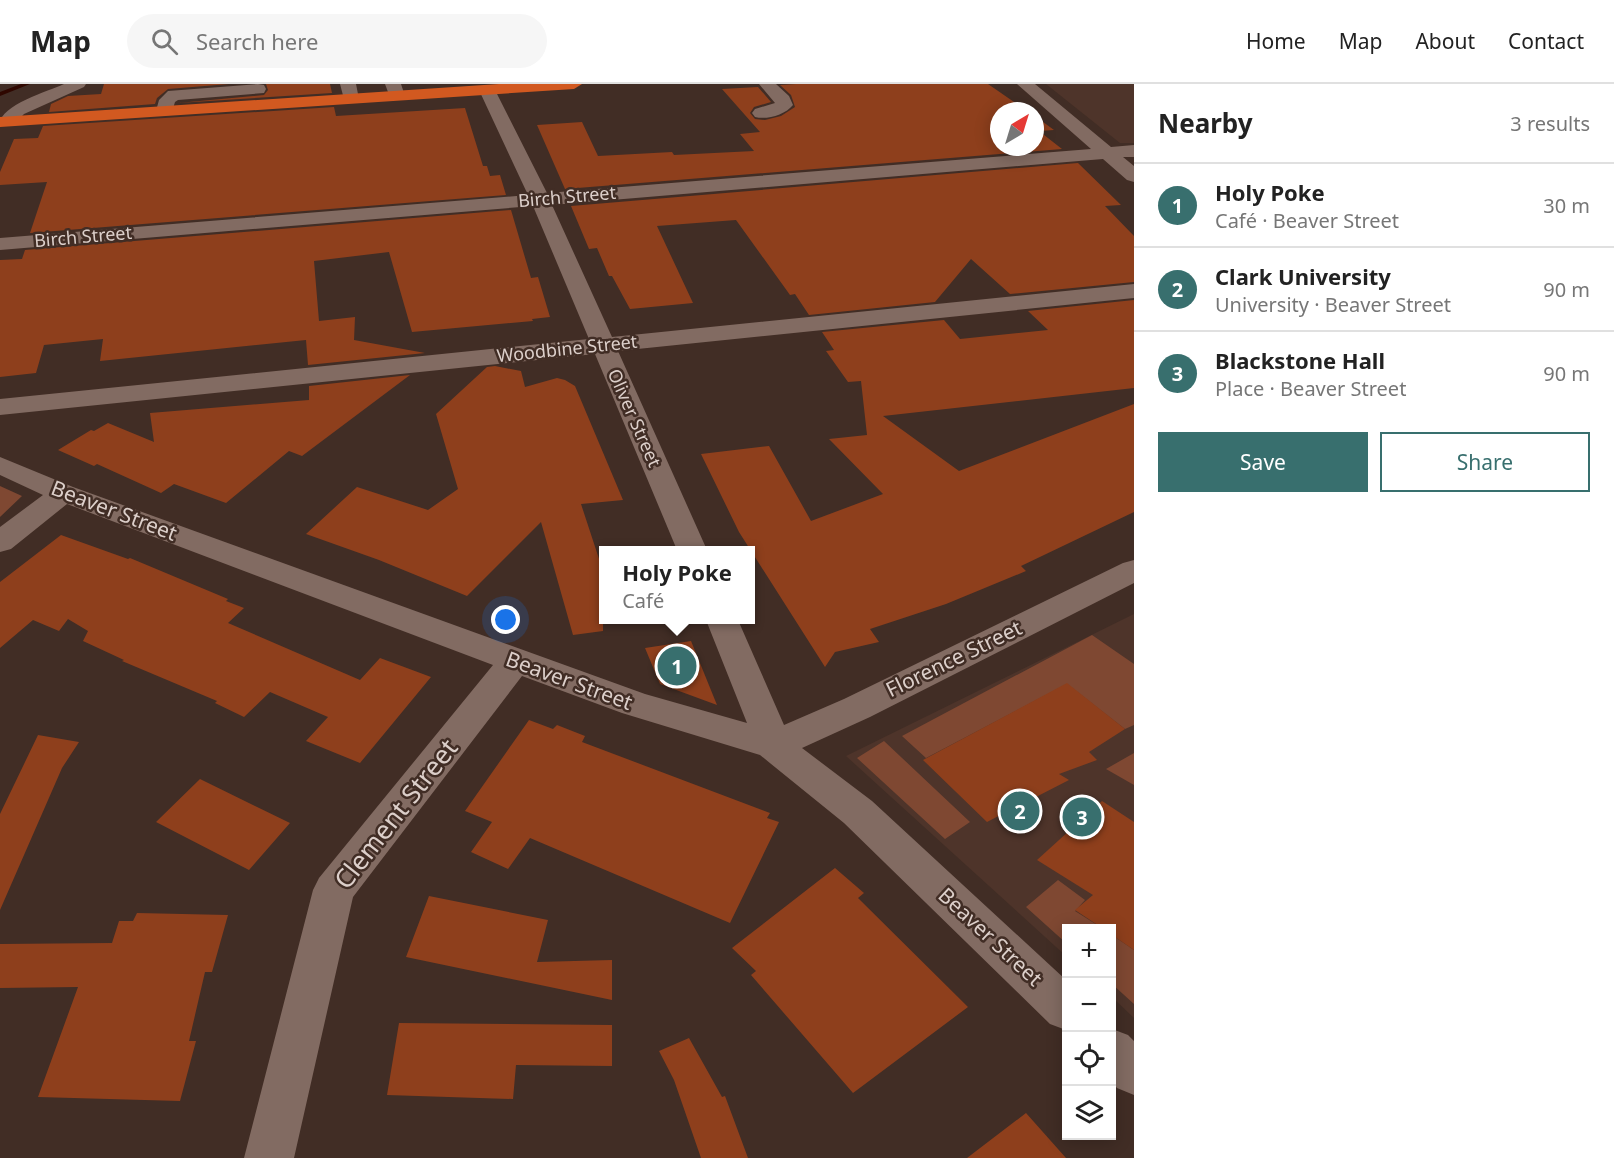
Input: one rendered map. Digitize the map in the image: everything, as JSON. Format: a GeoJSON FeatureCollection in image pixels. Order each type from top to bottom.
{"type":"FeatureCollection","features":[{"type":"Feature","properties":{"kind":"highway"},"geometry":{"type":"LineString","coordinates":[[4,122],[165,111],[258,92],[487,90],[574,84]]}},
{"type":"Feature","properties":{"kind":"street"},"geometry":{"type":"LineString","coordinates":[[4,122],[18,110],[78,84]]}},
{"type":"Feature","properties":{"kind":"street"},"geometry":{"type":"LineString","coordinates":[[761,113],[780,109],[784,105],[783,100],[767,84]]}},
{"type":"Feature","properties":{"kind":"street"},"geometry":{"type":"LineString","coordinates":[[1025,84],[1134,176]]}},
{"type":"Feature","properties":{"kind":"street","name":"Oliver Street"},"geometry":{"type":"LineString","coordinates":[[487,90],[539,199],[690,546]]}},
{"type":"Feature","properties":{"kind":"street","name":"Birch Street"},"geometry":{"type":"LineString","coordinates":[[0,244],[1134,151]]}},
{"type":"Feature","properties":{"kind":"street","name":"Woodbine Street"},"geometry":{"type":"LineString","coordinates":[[0,407],[1134,291]]}},
{"type":"Feature","properties":{"kind":"street","name":"Beaver Street"},"geometry":{"type":"LineString","coordinates":[[0,465],[63,494],[515,662],[635,704],[773,745],[858,812],[1062,1005]]}},
{"type":"Feature","properties":{"kind":"street"},"geometry":{"type":"LineString","coordinates":[[0,542],[63,494]]}},
{"type":"Feature","properties":{"kind":"street","name":"Florence Street"},"geometry":{"type":"LineString","coordinates":[[773,745],[857,708],[1134,570]]}},
{"type":"Feature","properties":{"kind":"street"},"geometry":{"type":"LineString","coordinates":[[724,624],[773,745]]}},
{"type":"Feature","properties":{"kind":"street","name":"Clement Street"},"geometry":{"type":"LineString","coordinates":[[269,1158],[334,890],[515,662]]}},
{"type":"Feature","properties":{"kind":"street"},"geometry":{"type":"LineString","coordinates":[[1116,1055],[1134,1072]]}},
{"type":"Feature","properties":{"kind":"shaded area"},"geometry":{"type":"Polygon","coordinates":[[[1046,84],[1134,84],[1134,143],[1120,143],[1046,84]]]}},
{"type":"Feature","properties":{"kind":"shaded area"},"geometry":{"type":"Polygon","coordinates":[[[0,486],[22,496],[0,517],[0,486]]]}},
{"type":"Feature","properties":{"kind":"shaded area"},"geometry":{"type":"Polygon","coordinates":[[[1134,614],[1134,1018],[1116,1001],[1116,924],[1062,924],[1062,952],[846,756],[1134,614]]]}},
{"type":"Feature","properties":{"kind":"shaded area"},"geometry":{"type":"Polygon","coordinates":[[[1092,635],[1134,664],[1134,725],[1125,729],[1067,684],[926,758],[902,736],[1092,635]]]}},
{"type":"Feature","properties":{"kind":"shaded area"},"geometry":{"type":"Polygon","coordinates":[[[884,741],[970,822],[945,839],[857,758],[884,741]]]}},
{"type":"Feature","properties":{"kind":"shaded area"},"geometry":{"type":"Polygon","coordinates":[[[1134,753],[1134,785],[1106,769],[1134,753]]]}},
{"type":"Feature","properties":{"kind":"shaded area"},"geometry":{"type":"Polygon","coordinates":[[[1058,880],[1085,900],[1075,911],[1096,924],[1062,924],[1062,939],[1026,907],[1058,880]]]}},
{"type":"Feature","properties":{"kind":"shaded area"},"geometry":{"type":"Polygon","coordinates":[[[1116,938],[1134,950],[1134,1004],[1116,988],[1116,938]]]}},
{"type":"Feature","properties":{"kind":"building"},"geometry":{"type":"Polygon","coordinates":[[[104,84],[229,84],[168,89],[157,98],[155,104],[49,112],[51,104],[68,96],[101,94],[104,84]]]}},
{"type":"Feature","properties":{"kind":"building"},"geometry":{"type":"Polygon","coordinates":[[[266,84],[330,84],[332,93],[178,103],[264,95],[268,90],[266,84]]]}},
{"type":"Feature","properties":{"kind":"building"},"geometry":{"type":"Polygon","coordinates":[[[988,84],[1014,102],[990,102],[990,155],[565,189],[537,125],[582,122],[598,156],[754,151],[740,134],[760,132],[722,89],[758,87],[771,102],[754,107],[750,113],[755,119],[765,120],[781,116],[795,107],[791,95],[780,85],[988,84]]]}},
{"type":"Feature","properties":{"kind":"building"},"geometry":{"type":"Polygon","coordinates":[[[334,107],[336,116],[465,108],[483,166],[487,166],[490,176],[500,175],[506,195],[30,233],[47,182],[0,185],[0,172],[14,139],[38,138],[43,126],[334,107]]]}},
{"type":"Feature","properties":{"kind":"building"},"geometry":{"type":"Polygon","coordinates":[[[1044,123],[1054,130],[1044,131],[1044,123]]]}},
{"type":"Feature","properties":{"kind":"building"},"geometry":{"type":"Polygon","coordinates":[[[1044,135],[1062,149],[1044,150],[1044,135]]]}},
{"type":"Feature","properties":{"kind":"building"},"geometry":{"type":"Polygon","coordinates":[[[1078,163],[1121,205],[1105,206],[1134,236],[1134,282],[1010,294],[971,259],[935,302],[809,315],[795,294],[790,295],[736,220],[657,226],[693,303],[630,309],[612,276],[609,276],[597,248],[589,249],[571,206],[1078,163]]]}},
{"type":"Feature","properties":{"kind":"building"},"geometry":{"type":"Polygon","coordinates":[[[511,210],[531,278],[538,277],[550,317],[532,319],[533,321],[412,332],[389,252],[314,261],[319,321],[355,317],[354,340],[425,353],[308,365],[306,340],[100,361],[103,339],[44,345],[36,373],[0,377],[0,260],[22,259],[25,250],[511,210]]]}},
{"type":"Feature","properties":{"kind":"building"},"geometry":{"type":"Polygon","coordinates":[[[1134,300],[1134,388],[883,416],[959,471],[1134,404],[1134,512],[1021,566],[1026,571],[946,604],[870,629],[879,642],[835,652],[825,667],[755,557],[755,546],[748,546],[739,532],[701,454],[769,446],[811,521],[883,494],[829,439],[867,435],[861,381],[848,382],[826,351],[834,350],[822,332],[944,320],[960,339],[1048,330],[1028,311],[1134,300]]]}},
{"type":"Feature","properties":{"kind":"building"},"geometry":{"type":"Polygon","coordinates":[[[495,366],[521,371],[525,387],[557,378],[575,386],[623,500],[581,504],[599,559],[599,624],[603,624],[603,631],[573,635],[541,522],[467,596],[379,560],[306,534],[357,487],[428,510],[458,489],[436,414],[487,367],[495,366]]]}},
{"type":"Feature","properties":{"kind":"building"},"geometry":{"type":"Polygon","coordinates":[[[410,375],[302,456],[289,451],[226,503],[174,484],[161,493],[97,464],[94,466],[58,450],[91,430],[94,431],[108,423],[154,442],[150,413],[309,400],[309,386],[410,375]]]}},
{"type":"Feature","properties":{"kind":"building"},"geometry":{"type":"Polygon","coordinates":[[[61,535],[130,558],[228,599],[226,601],[244,608],[228,623],[360,680],[380,658],[431,677],[360,763],[306,741],[328,717],[270,692],[244,717],[215,703],[217,701],[122,661],[124,660],[83,641],[88,631],[68,619],[59,631],[33,620],[0,648],[0,582],[61,535]]]}},
{"type":"Feature","properties":{"kind":"building"},"geometry":{"type":"Polygon","coordinates":[[[691,641],[717,705],[660,684],[645,648],[691,641]]]}},
{"type":"Feature","properties":{"kind":"building"},"geometry":{"type":"Polygon","coordinates":[[[1067,683],[1125,729],[1089,752],[1097,760],[1059,774],[1069,780],[987,822],[923,760],[1067,683]]]}},
{"type":"Feature","properties":{"kind":"building"},"geometry":{"type":"Polygon","coordinates":[[[529,720],[553,729],[557,725],[585,736],[582,742],[770,813],[767,818],[779,822],[730,923],[530,838],[508,869],[471,852],[492,822],[465,811],[529,720]]]}},
{"type":"Feature","properties":{"kind":"building"},"geometry":{"type":"Polygon","coordinates":[[[38,735],[79,742],[62,768],[0,910],[0,814],[38,735]]]}},
{"type":"Feature","properties":{"kind":"building"},"geometry":{"type":"Polygon","coordinates":[[[200,779],[290,823],[249,870],[156,822],[200,779]]]}},
{"type":"Feature","properties":{"kind":"building"},"geometry":{"type":"Polygon","coordinates":[[[1102,801],[1134,822],[1134,950],[1116,938],[1116,924],[1096,924],[1075,910],[1093,895],[1037,860],[1102,801]]]}},
{"type":"Feature","properties":{"kind":"building"},"geometry":{"type":"Polygon","coordinates":[[[835,868],[864,893],[858,898],[968,1007],[853,1093],[751,975],[756,971],[732,948],[835,868]]]}},
{"type":"Feature","properties":{"kind":"building"},"geometry":{"type":"Polygon","coordinates":[[[429,896],[548,920],[537,962],[612,960],[612,1000],[406,957],[429,896]]]}},
{"type":"Feature","properties":{"kind":"building"},"geometry":{"type":"Polygon","coordinates":[[[137,913],[228,915],[212,972],[205,972],[189,1041],[196,1041],[180,1101],[38,1097],[78,987],[0,988],[0,944],[112,943],[119,921],[133,921],[137,913]]]}},
{"type":"Feature","properties":{"kind":"building"},"geometry":{"type":"Polygon","coordinates":[[[399,1023],[612,1025],[612,1066],[516,1065],[513,1099],[387,1095],[399,1023]]]}},
{"type":"Feature","properties":{"kind":"building"},"geometry":{"type":"Polygon","coordinates":[[[689,1038],[722,1097],[725,1096],[748,1158],[701,1158],[674,1080],[659,1051],[689,1038]]]}},
{"type":"Feature","properties":{"kind":"building"},"geometry":{"type":"Polygon","coordinates":[[[1026,1113],[1066,1158],[967,1158],[1026,1113]]]}},
{"type":"Feature","properties":{"kind":"waterway"},"geometry":{"type":"LineString","coordinates":[[0,94],[27,84]]}},
{"type":"Feature","properties":{"kind":"place","name":"Holy Poke"},"geometry":{"type":"Point","coordinates":[677,666]}},
{"type":"Feature","properties":{"kind":"place","name":"Clark University"},"geometry":{"type":"Point","coordinates":[1020,811]}},
{"type":"Feature","properties":{"kind":"place","name":"Blackstone Hall"},"geometry":{"type":"Point","coordinates":[1082,817]}}]}
